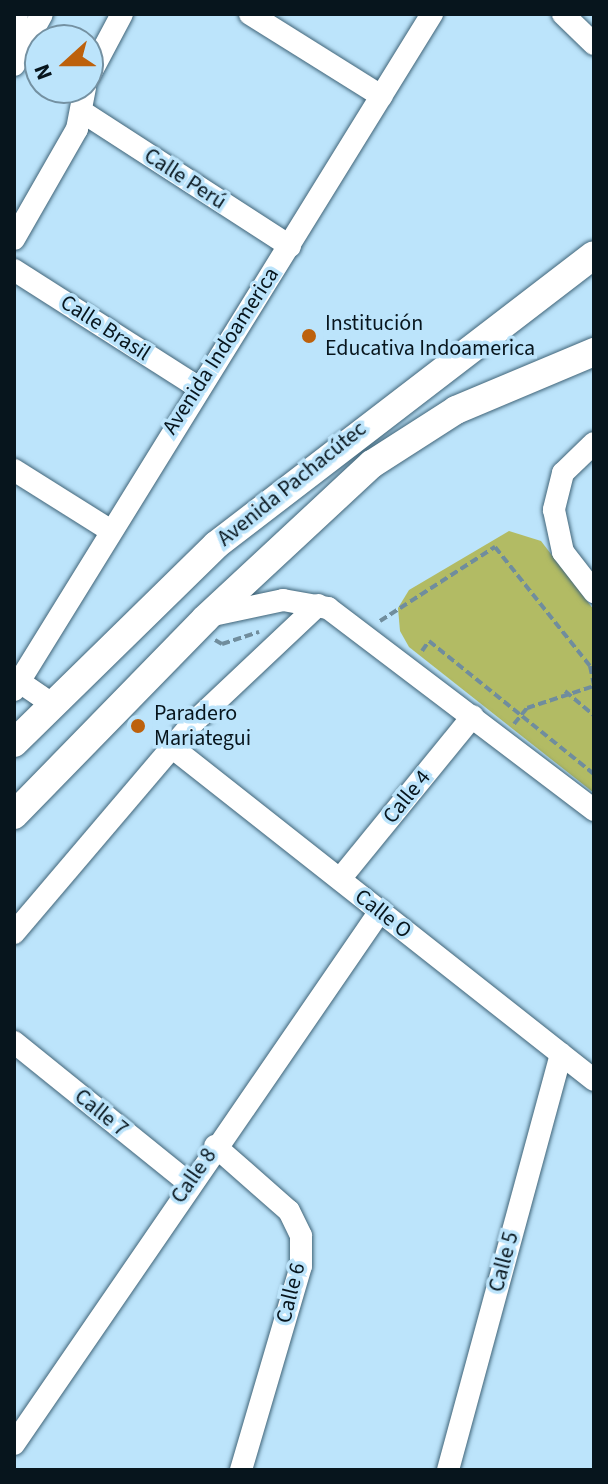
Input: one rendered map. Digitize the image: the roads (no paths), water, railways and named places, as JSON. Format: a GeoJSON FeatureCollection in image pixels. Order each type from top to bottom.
{"type":"FeatureCollection","features":[{"type":"Feature","properties":{"kind":"main road","name":"Avenida Pachacútec"},"geometry":{"type":"LineString","coordinates":[[14,743],[49,702],[299,476],[594,255]]}},
{"type":"Feature","properties":{"kind":"main road","name":"Avenida Pachacútec"},"geometry":{"type":"LineString","coordinates":[[14,815],[205,619],[399,444],[484,396],[594,352]]}},
{"type":"Feature","properties":{"kind":"street"},"geometry":{"type":"LineString","coordinates":[[14,30],[17,14]]}},
{"type":"Feature","properties":{"kind":"street"},"geometry":{"type":"LineString","coordinates":[[14,65],[42,14]]}},
{"type":"Feature","properties":{"kind":"street"},"geometry":{"type":"LineString","coordinates":[[104,48],[122,14]]}},
{"type":"Feature","properties":{"kind":"street"},"geometry":{"type":"LineString","coordinates":[[250,14],[381,96]]}},
{"type":"Feature","properties":{"kind":"street","name":"Avenida Indoamerica"},"geometry":{"type":"LineString","coordinates":[[16,683],[196,386],[290,246],[432,14]]}},
{"type":"Feature","properties":{"kind":"street"},"geometry":{"type":"LineString","coordinates":[[563,14],[594,44]]}},
{"type":"Feature","properties":{"kind":"street"},"geometry":{"type":"LineString","coordinates":[[14,239],[82,104]]}},
{"type":"Feature","properties":{"kind":"street","name":"Calle Perú"},"geometry":{"type":"LineString","coordinates":[[81,111],[290,246]]}},
{"type":"Feature","properties":{"kind":"street","name":"Calle Brasil"},"geometry":{"type":"LineString","coordinates":[[14,270],[196,386]]}},
{"type":"Feature","properties":{"kind":"street"},"geometry":{"type":"LineString","coordinates":[[594,443],[572,458],[558,492],[556,530],[574,570],[594,592]]}},
{"type":"Feature","properties":{"kind":"street"},"geometry":{"type":"LineString","coordinates":[[14,470],[108,529]]}},
{"type":"Feature","properties":{"kind":"street"},"geometry":{"type":"LineString","coordinates":[[205,619],[257,601],[318,605],[365,631],[594,810]]}},
{"type":"Feature","properties":{"kind":"street"},"geometry":{"type":"LineString","coordinates":[[14,933],[173,748],[318,605]]}},
{"type":"Feature","properties":{"kind":"street"},"geometry":{"type":"LineString","coordinates":[[16,683],[49,702]]}},
{"type":"Feature","properties":{"kind":"street","name":"Calle 4"},"geometry":{"type":"LineString","coordinates":[[340,879],[473,716]]}},
{"type":"Feature","properties":{"kind":"street","name":"Calle O"},"geometry":{"type":"LineString","coordinates":[[173,748],[594,1080]]}},
{"type":"Feature","properties":{"kind":"street","name":"Calle 8"},"geometry":{"type":"LineString","coordinates":[[14,1444],[189,1183],[380,911]]}},
{"type":"Feature","properties":{"kind":"street","name":"Calle 7"},"geometry":{"type":"LineString","coordinates":[[14,1042],[189,1183]]}},
{"type":"Feature","properties":{"kind":"street","name":"Calle 5"},"geometry":{"type":"LineString","coordinates":[[448,1470],[561,1054]]}},
{"type":"Feature","properties":{"kind":"street","name":"Calle 6"},"geometry":{"type":"LineString","coordinates":[[215,1146],[289,1211],[301,1236],[301,1266],[241,1470]]}},
{"type":"Feature","properties":{"kind":"place","name":"Institución Educativa Indoamerica"},"geometry":{"type":"Point","coordinates":[309,336]}},
{"type":"Feature","properties":{"kind":"place","name":"Paradero Mariategui"},"geometry":{"type":"Point","coordinates":[138,726]}}]}
